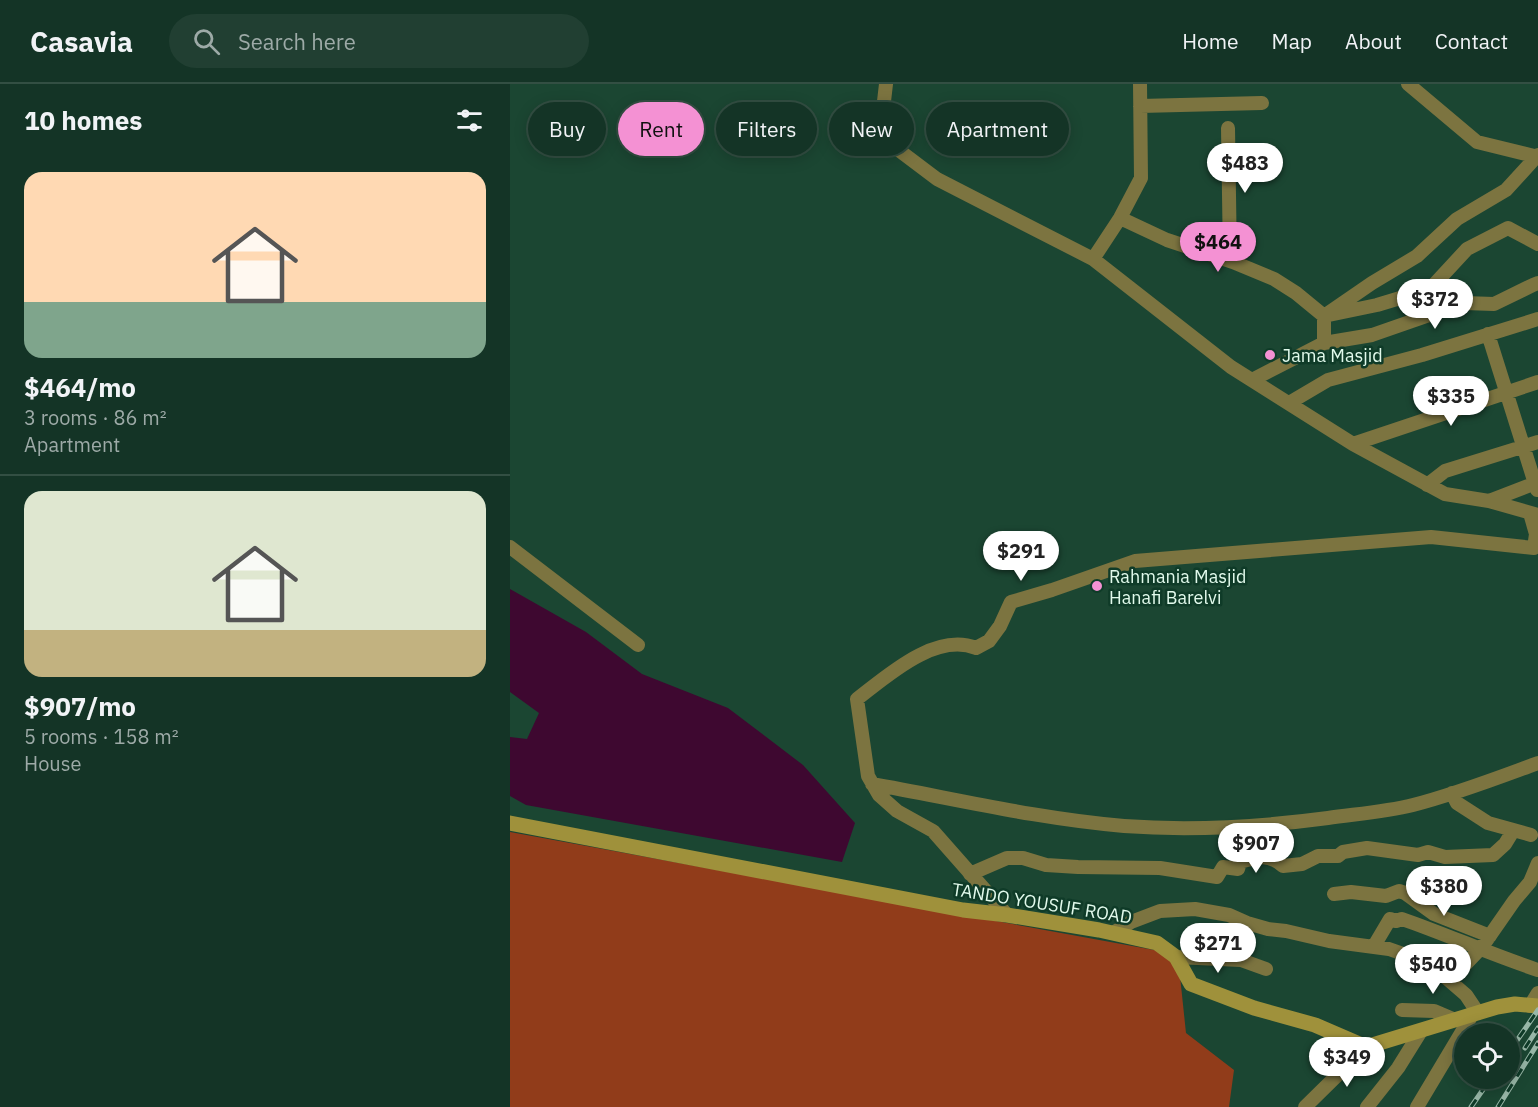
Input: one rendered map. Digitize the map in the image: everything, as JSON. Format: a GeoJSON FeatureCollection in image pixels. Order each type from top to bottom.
{"type":"FeatureCollection","features":[{"type":"Feature","properties":{"kind":"street"},"geometry":{"type":"LineString","coordinates":[[886,84],[880,136],[937,179],[1093,259],[1231,367],[1353,444],[1445,494],[1489,501],[1534,514],[1536,534],[1534,548],[1431,537],[1135,561],[1011,602],[1000,626],[989,641],[976,648],[967,644],[953,644],[928,651],[899,667],[857,699],[868,776],[879,795],[897,811],[933,831],[1006,915]]}},
{"type":"Feature","properties":{"kind":"street"},"geometry":{"type":"LineString","coordinates":[[1093,259],[1120,218],[1141,178],[1140,84]]}},
{"type":"Feature","properties":{"kind":"street"},"geometry":{"type":"LineString","coordinates":[[1324,316],[1417,256],[1458,219],[1506,190],[1537,156],[1477,142],[1408,84]]}},
{"type":"Feature","properties":{"kind":"street"},"geometry":{"type":"LineString","coordinates":[[1140,106],[1262,103]]}},
{"type":"Feature","properties":{"kind":"street"},"geometry":{"type":"LineString","coordinates":[[1228,128],[1230,261]]}},
{"type":"Feature","properties":{"kind":"street"},"geometry":{"type":"LineString","coordinates":[[1120,218],[1167,240],[1230,261],[1274,279],[1296,293],[1324,316]]}},
{"type":"Feature","properties":{"kind":"street"},"geometry":{"type":"LineString","coordinates":[[1324,316],[1377,305],[1431,290],[1467,249],[1508,228],[1538,244]]}},
{"type":"Feature","properties":{"kind":"street"},"geometry":{"type":"LineString","coordinates":[[1252,380],[1324,343],[1372,335],[1464,303],[1494,304],[1538,283]]}},
{"type":"Feature","properties":{"kind":"street"},"geometry":{"type":"LineString","coordinates":[[1324,316],[1324,343]]}},
{"type":"Feature","properties":{"kind":"street"},"geometry":{"type":"LineString","coordinates":[[1289,404],[1328,380],[1538,320]]}},
{"type":"Feature","properties":{"kind":"street"},"geometry":{"type":"LineString","coordinates":[[1488,334],[1537,486],[1489,501]]}},
{"type":"Feature","properties":{"kind":"street"},"geometry":{"type":"LineString","coordinates":[[1353,444],[1538,382]]}},
{"type":"Feature","properties":{"kind":"street"},"geometry":{"type":"LineString","coordinates":[[1427,484],[1445,471],[1538,442]]}},
{"type":"Feature","properties":{"kind":"street"},"geometry":{"type":"LineString","coordinates":[[510,547],[638,645]]}},
{"type":"Feature","properties":{"kind":"street"},"geometry":{"type":"LineString","coordinates":[[872,784],[1037,815],[1123,826],[1195,829],[1274,825],[1386,811],[1452,793],[1538,763]]}},
{"type":"Feature","properties":{"kind":"street"},"geometry":{"type":"LineString","coordinates":[[1452,793],[1457,803],[1488,823],[1531,835]]}},
{"type":"Feature","properties":{"kind":"street","name":"TANDO YOUSUF ROAD"},"geometry":{"type":"LineString","coordinates":[[510,823],[952,908],[1113,933],[1157,943],[1176,957],[1191,984],[1254,1008],[1315,1024],[1366,1047]]}},
{"type":"Feature","properties":{"kind":"street"},"geometry":{"type":"LineString","coordinates":[[970,874],[1007,858],[1023,858],[1046,865],[1160,868],[1216,877],[1223,867],[1238,869],[1240,862],[1256,858],[1266,857],[1276,860],[1283,866],[1302,864],[1318,856],[1338,856],[1343,852],[1367,848],[1418,855],[1428,852],[1445,857],[1493,855],[1513,831]]}},
{"type":"Feature","properties":{"kind":"street"},"geometry":{"type":"LineString","coordinates":[[1451,982],[1480,950],[1530,882],[1538,863]]}},
{"type":"Feature","properties":{"kind":"street"},"geometry":{"type":"LineString","coordinates":[[1334,894],[1350,892],[1386,896],[1399,891],[1405,892],[1434,914],[1490,936]]}},
{"type":"Feature","properties":{"kind":"street"},"geometry":{"type":"LineString","coordinates":[[1113,933],[1131,922],[1160,910],[1195,909],[1229,915],[1268,929],[1329,941],[1389,949],[1430,963],[1466,995],[1475,1014]]}},
{"type":"Feature","properties":{"kind":"street"},"geometry":{"type":"LineString","coordinates":[[1374,946],[1390,919],[1396,921],[1402,919],[1538,970]]}},
{"type":"Feature","properties":{"kind":"street"},"geometry":{"type":"LineString","coordinates":[[1176,957],[1241,960],[1266,969]]}},
{"type":"Feature","properties":{"kind":"street"},"geometry":{"type":"LineString","coordinates":[[1305,1107],[1366,1047],[1497,1007],[1535,1002]]}},
{"type":"Feature","properties":{"kind":"street"},"geometry":{"type":"LineString","coordinates":[[1402,1010],[1434,1011],[1455,1020]]}},
{"type":"Feature","properties":{"kind":"street"},"geometry":{"type":"LineString","coordinates":[[1417,1107],[1475,1014]]}},
{"type":"Feature","properties":{"kind":"street"},"geometry":{"type":"LineString","coordinates":[[1368,1107],[1398,1068],[1421,1031]]}},
{"type":"Feature","properties":{"kind":"shaded area"},"geometry":{"type":"Polygon","coordinates":[[[510,589],[586,632],[642,674],[728,708],[803,765],[855,823],[842,862],[526,805],[510,796],[510,737],[527,739],[539,713],[510,692],[510,589]]]}},
{"type":"Feature","properties":{"kind":"shaded area"},"geometry":{"type":"Polygon","coordinates":[[[510,832],[1165,952],[1180,976],[1186,1033],[1234,1070],[1229,1107],[510,1107],[510,832]]]}},
{"type":"Feature","properties":{"kind":"railway"},"geometry":{"type":"LineString","coordinates":[[1520,1036],[1538,1010]]}},
{"type":"Feature","properties":{"kind":"railway"},"geometry":{"type":"LineString","coordinates":[[1525,1048],[1538,1028]]}},
{"type":"Feature","properties":{"kind":"railway"},"geometry":{"type":"LineString","coordinates":[[1498,1107],[1538,1043]]}},
{"type":"Feature","properties":{"kind":"railway"},"geometry":{"type":"LineString","coordinates":[[1471,1107],[1483,1089]]}},
{"type":"Feature","properties":{"kind":"place","name":"Jama Masjid"},"geometry":{"type":"Point","coordinates":[1270,355]}},
{"type":"Feature","properties":{"kind":"place","name":"Rahmania Masjid Hanafi Barelvi"},"geometry":{"type":"Point","coordinates":[1097,586]}}]}
